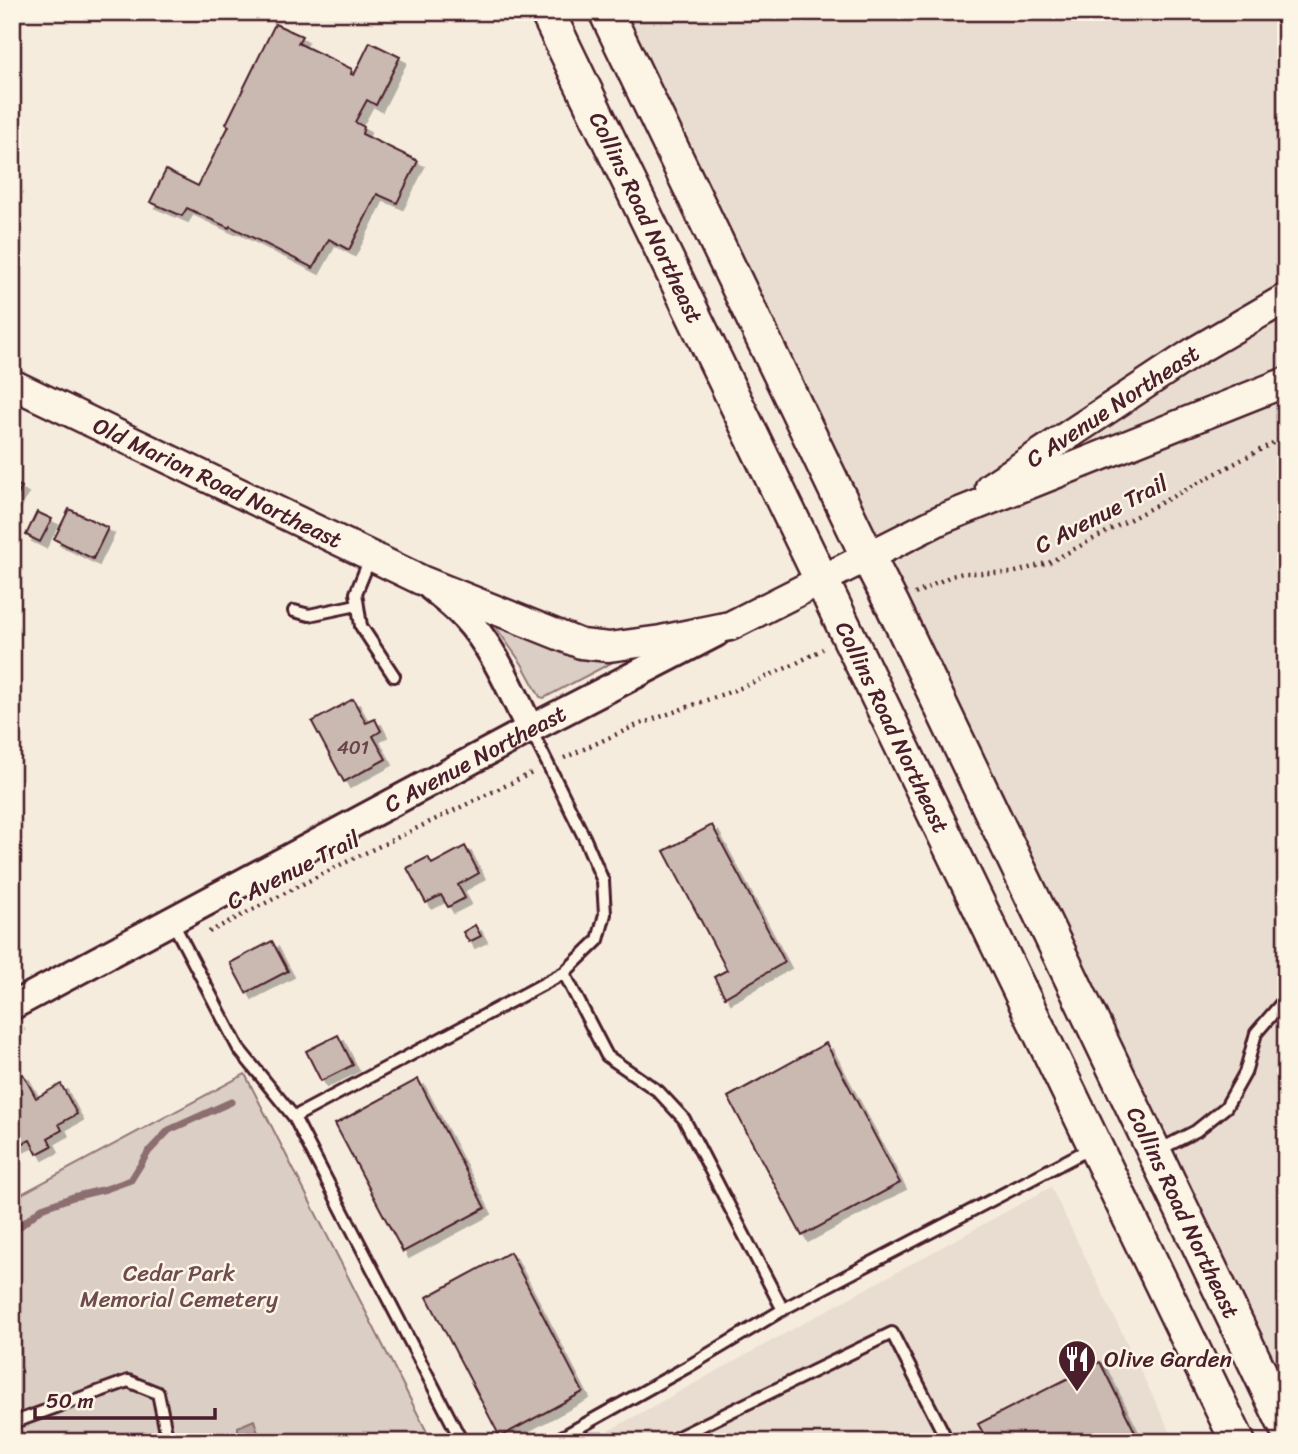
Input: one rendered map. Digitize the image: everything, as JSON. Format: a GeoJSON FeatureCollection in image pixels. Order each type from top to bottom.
{"type":"FeatureCollection","features":[{"type":"Feature","properties":{"kind":"highway","name":"Collins Road Northeast"},"geometry":{"type":"LineString","coordinates":[[547,12],[1238,1442]]}},
{"type":"Feature","properties":{"kind":"highway","name":"Collins Road Northeast"},"geometry":{"type":"LineString","coordinates":[[606,12],[1286,1427]]}},
{"type":"Feature","properties":{"kind":"main road","name":"C Avenue Northeast"},"geometry":{"type":"LineString","coordinates":[[942,519],[1197,350],[1286,298]]}},
{"type":"Feature","properties":{"kind":"main road","name":"C Avenue Northeast"},"geometry":{"type":"LineString","coordinates":[[730,626],[942,519],[1286,382]]}},
{"type":"Feature","properties":{"kind":"main road","name":"Old Marion Road Northeast"},"geometry":{"type":"LineString","coordinates":[[12,384],[421,580],[581,644],[609,647],[730,626]]}},
{"type":"Feature","properties":{"kind":"street","name":"Old Marion Road Northeast"},"geometry":{"type":"LineString","coordinates":[[421,580],[464,616],[486,643],[530,729]]}},
{"type":"Feature","properties":{"kind":"street","name":"C Avenue Northeast"},"geometry":{"type":"LineString","coordinates":[[12,1006],[530,729],[730,626]]}},
{"type":"Feature","properties":{"kind":"lane"},"geometry":{"type":"LineString","coordinates":[[371,555],[356,593],[360,626],[394,676]]}},
{"type":"Feature","properties":{"kind":"lane"},"geometry":{"type":"LineString","coordinates":[[294,611],[309,615],[358,605]]}},
{"type":"Feature","properties":{"kind":"lane"},"geometry":{"type":"LineString","coordinates":[[294,1117],[564,973],[598,940],[606,914],[603,881],[530,729]]}},
{"type":"Feature","properties":{"kind":"lane"},"geometry":{"type":"LineString","coordinates":[[172,921],[239,1049],[294,1117],[462,1442]]}},
{"type":"Feature","properties":{"kind":"lane"},"geometry":{"type":"LineString","coordinates":[[564,973],[607,1056],[658,1091],[684,1119],[783,1310]]}},
{"type":"Feature","properties":{"kind":"lane"},"geometry":{"type":"LineString","coordinates":[[1154,1152],[1196,1130],[1226,1107],[1245,1073],[1256,1033],[1286,998]]}},
{"type":"Feature","properties":{"kind":"lane"},"geometry":{"type":"LineString","coordinates":[[553,1442],[690,1366],[783,1310],[1095,1145]]}},
{"type":"Feature","properties":{"kind":"lane"},"geometry":{"type":"LineString","coordinates":[[668,1442],[892,1333],[948,1442]]}},
{"type":"Feature","properties":{"kind":"lane"},"geometry":{"type":"LineString","coordinates":[[12,1423],[128,1381],[158,1394],[167,1442]]}},
{"type":"Feature","properties":{"kind":"path","name":"C Avenue Trail"},"geometry":{"type":"LineString","coordinates":[[924,590],[963,573],[1012,573],[1050,562],[1286,436]]}},
{"type":"Feature","properties":{"kind":"path","name":"C Avenue Trail"},"geometry":{"type":"LineString","coordinates":[[184,945],[335,867],[548,765],[635,726],[743,687],[826,648]]}},
{"type":"Feature","properties":{"kind":"path"},"geometry":{"type":"LineString","coordinates":[[12,1036],[32,1026]]}},
{"type":"Feature","properties":{"kind":"shaded area"},"geometry":{"type":"Polygon","coordinates":[[[606,12],[1286,12],[1286,1427],[606,12]]]}},
{"type":"Feature","properties":{"kind":"shaded area"},"geometry":{"type":"Polygon","coordinates":[[[1051,1187],[1175,1442],[588,1442],[1051,1187]]]}},
{"type":"Feature","properties":{"kind":"shaded area"},"geometry":{"type":"Polygon","coordinates":[[[254,1420],[261,1442],[238,1442],[238,1427],[254,1420]]]}},
{"type":"Feature","properties":{"kind":"green space"},"geometry":{"type":"Polygon","coordinates":[[[487,615],[609,658],[613,662],[544,698],[540,697],[522,664],[487,615]]]}},
{"type":"Feature","properties":{"kind":"green space","name":"Cedar Park Memorial Cemetery"},"geometry":{"type":"Polygon","coordinates":[[[245,1074],[432,1442],[12,1442],[12,1199],[245,1074]]]}},
{"type":"Feature","properties":{"kind":"building"},"geometry":{"type":"Polygon","coordinates":[[[275,24],[302,36],[298,43],[352,69],[351,74],[354,75],[370,42],[400,57],[376,105],[367,100],[355,122],[364,127],[362,134],[418,161],[397,203],[377,194],[349,250],[329,239],[313,268],[230,226],[229,228],[187,208],[182,216],[150,202],[166,170],[198,186],[229,126],[226,124],[275,24]]]}},
{"type":"Feature","properties":{"kind":"building"},"geometry":{"type":"Polygon","coordinates":[[[12,482],[22,487],[12,507],[12,482]]]}},
{"type":"Feature","properties":{"kind":"building"},"geometry":{"type":"Polygon","coordinates":[[[69,509],[108,528],[93,559],[54,539],[69,509]]]}},
{"type":"Feature","properties":{"kind":"building"},"geometry":{"type":"Polygon","coordinates":[[[37,512],[52,519],[40,542],[26,535],[37,512]]]}},
{"type":"Feature","properties":{"kind":"building"},"geometry":{"type":"Polygon","coordinates":[[[353,699],[366,723],[375,719],[381,731],[373,736],[386,759],[344,782],[312,722],[353,699]]]}},
{"type":"Feature","properties":{"kind":"building"},"geometry":{"type":"Polygon","coordinates":[[[712,825],[785,962],[725,997],[714,977],[727,970],[664,851],[712,825]]]}},
{"type":"Feature","properties":{"kind":"building"},"geometry":{"type":"Polygon","coordinates":[[[465,846],[479,873],[458,885],[465,898],[448,907],[441,895],[426,903],[407,868],[428,857],[432,864],[465,846]]]}},
{"type":"Feature","properties":{"kind":"building"},"geometry":{"type":"Polygon","coordinates":[[[475,925],[481,936],[469,942],[463,932],[475,925]]]}},
{"type":"Feature","properties":{"kind":"building"},"geometry":{"type":"Polygon","coordinates":[[[272,941],[288,971],[246,993],[230,963],[272,941]]]}},
{"type":"Feature","properties":{"kind":"building"},"geometry":{"type":"Polygon","coordinates":[[[338,1035],[353,1065],[321,1081],[306,1051],[338,1035]]]}},
{"type":"Feature","properties":{"kind":"building"},"geometry":{"type":"Polygon","coordinates":[[[826,1043],[900,1183],[802,1236],[728,1097],[826,1043]]]}},
{"type":"Feature","properties":{"kind":"building"},"geometry":{"type":"Polygon","coordinates":[[[23,1074],[36,1098],[61,1084],[77,1114],[59,1124],[62,1130],[48,1138],[52,1146],[37,1154],[30,1140],[17,1146],[12,1137],[12,1080],[23,1074]]]}},
{"type":"Feature","properties":{"kind":"building"},"geometry":{"type":"Polygon","coordinates":[[[418,1079],[485,1208],[403,1252],[335,1124],[418,1079]]]}},
{"type":"Feature","properties":{"kind":"building"},"geometry":{"type":"Polygon","coordinates":[[[510,1252],[583,1392],[500,1437],[427,1297],[510,1252]]]}},
{"type":"Feature","properties":{"kind":"building","name":"Olive Garden"},"geometry":{"type":"Polygon","coordinates":[[[1100,1362],[1140,1442],[988,1442],[978,1424],[1100,1362]]]}},
{"type":"Feature","properties":{"kind":"waterway"},"geometry":{"type":"LineString","coordinates":[[12,1230],[42,1208],[131,1180],[149,1151],[169,1130],[231,1102]]}},
{"type":"Feature","properties":{"kind":"place","name":"Olive Garden"},"geometry":{"type":"Point","coordinates":[1077,1393]}}]}
